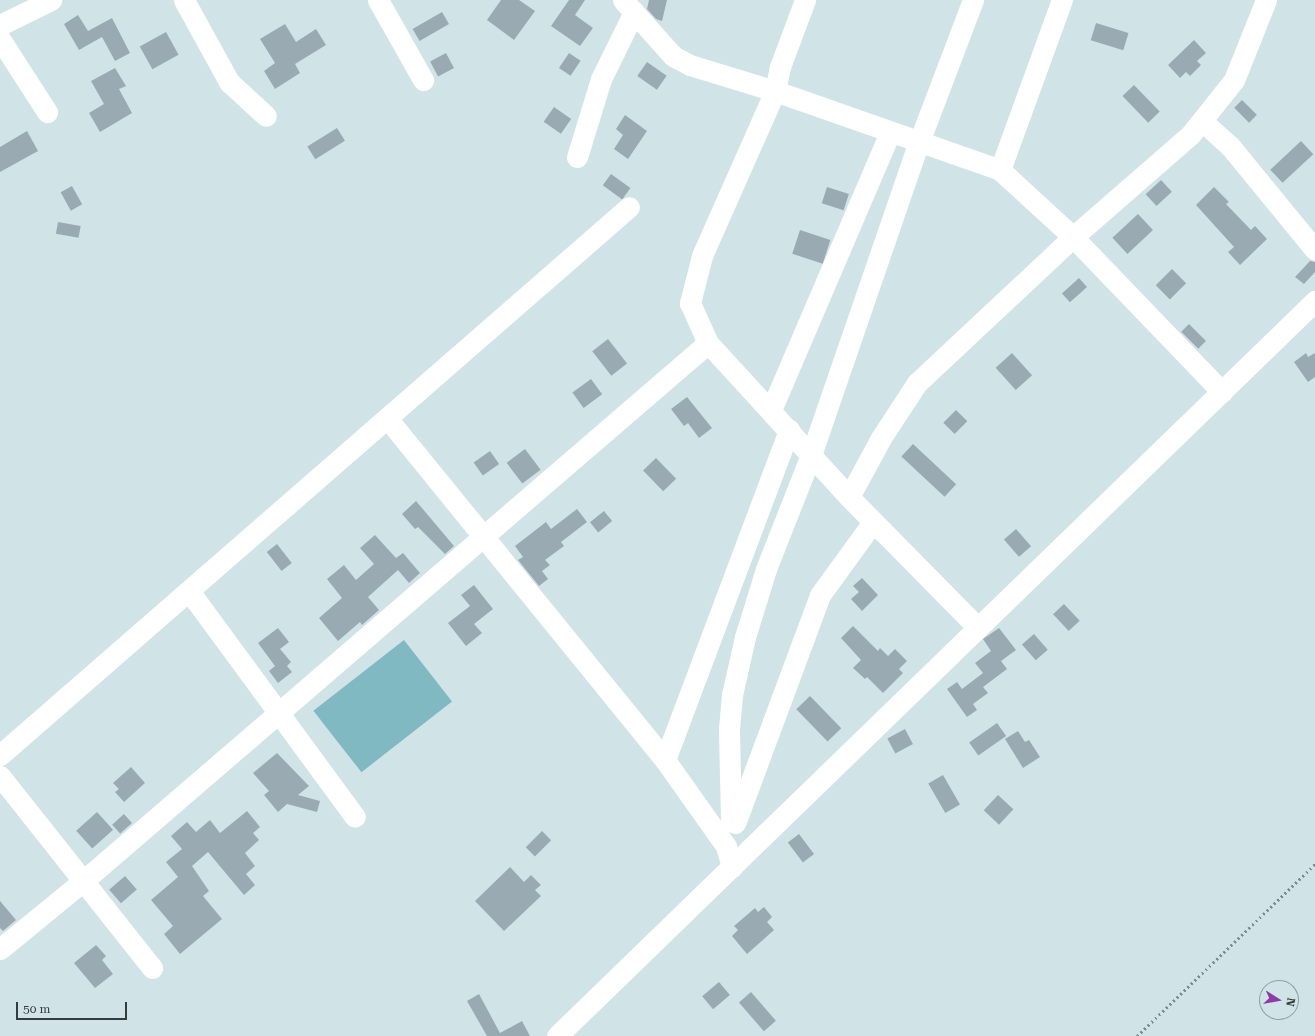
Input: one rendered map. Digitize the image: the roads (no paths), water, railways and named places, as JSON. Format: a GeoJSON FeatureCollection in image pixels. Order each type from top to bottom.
{"type":"FeatureCollection","features":[{"type":"Feature","properties":{"kind":"street"},"geometry":{"type":"LineString","coordinates":[[0,25],[51,0]]}},
{"type":"Feature","properties":{"kind":"street"},"geometry":{"type":"LineString","coordinates":[[184,0],[229,82],[266,116]]}},
{"type":"Feature","properties":{"kind":"street"},"geometry":{"type":"LineString","coordinates":[[378,0],[423,80]]}},
{"type":"Feature","properties":{"kind":"street"},"geometry":{"type":"LineString","coordinates":[[805,0],[780,68],[775,90],[702,256],[690,303],[708,343],[771,410],[849,497],[977,627]]}},
{"type":"Feature","properties":{"kind":"street"},"geometry":{"type":"LineString","coordinates":[[735,823],[731,820],[729,729],[732,695],[745,637],[766,570],[811,455],[919,142],[973,0]]}},
{"type":"Feature","properties":{"kind":"street"},"geometry":{"type":"LineString","coordinates":[[1000,170],[1062,0]]}},
{"type":"Feature","properties":{"kind":"street"},"geometry":{"type":"LineString","coordinates":[[849,497],[881,438],[917,383],[1072,237],[1191,134],[1202,121],[1234,80],[1266,0]]}},
{"type":"Feature","properties":{"kind":"street"},"geometry":{"type":"LineString","coordinates":[[577,157],[601,79],[628,6],[673,56],[690,65],[775,90],[1000,170],[1072,237],[1222,392]]}},
{"type":"Feature","properties":{"kind":"street"},"geometry":{"type":"LineString","coordinates":[[0,39],[47,112]]}},
{"type":"Feature","properties":{"kind":"street"},"geometry":{"type":"LineString","coordinates":[[1202,121],[1230,146],[1315,250]]}},
{"type":"Feature","properties":{"kind":"street"},"geometry":{"type":"LineString","coordinates":[[771,410],[890,132]]}},
{"type":"Feature","properties":{"kind":"street"},"geometry":{"type":"LineString","coordinates":[[0,755],[630,208]]}},
{"type":"Feature","properties":{"kind":"street"},"geometry":{"type":"LineString","coordinates":[[556,1036],[732,868],[977,627],[1315,302]]}},
{"type":"Feature","properties":{"kind":"street"},"geometry":{"type":"LineString","coordinates":[[0,949],[82,882],[708,343]]}},
{"type":"Feature","properties":{"kind":"street"},"geometry":{"type":"LineString","coordinates":[[388,418],[665,760],[726,846],[732,868]]}},
{"type":"Feature","properties":{"kind":"street"},"geometry":{"type":"LineString","coordinates":[[665,760],[788,430]]}},
{"type":"Feature","properties":{"kind":"street"},"geometry":{"type":"LineString","coordinates":[[726,846],[820,595],[873,522]]}},
{"type":"Feature","properties":{"kind":"street"},"geometry":{"type":"LineString","coordinates":[[189,591],[355,817]]}},
{"type":"Feature","properties":{"kind":"street"},"geometry":{"type":"LineString","coordinates":[[0,776],[82,882],[152,968]]}}]}
